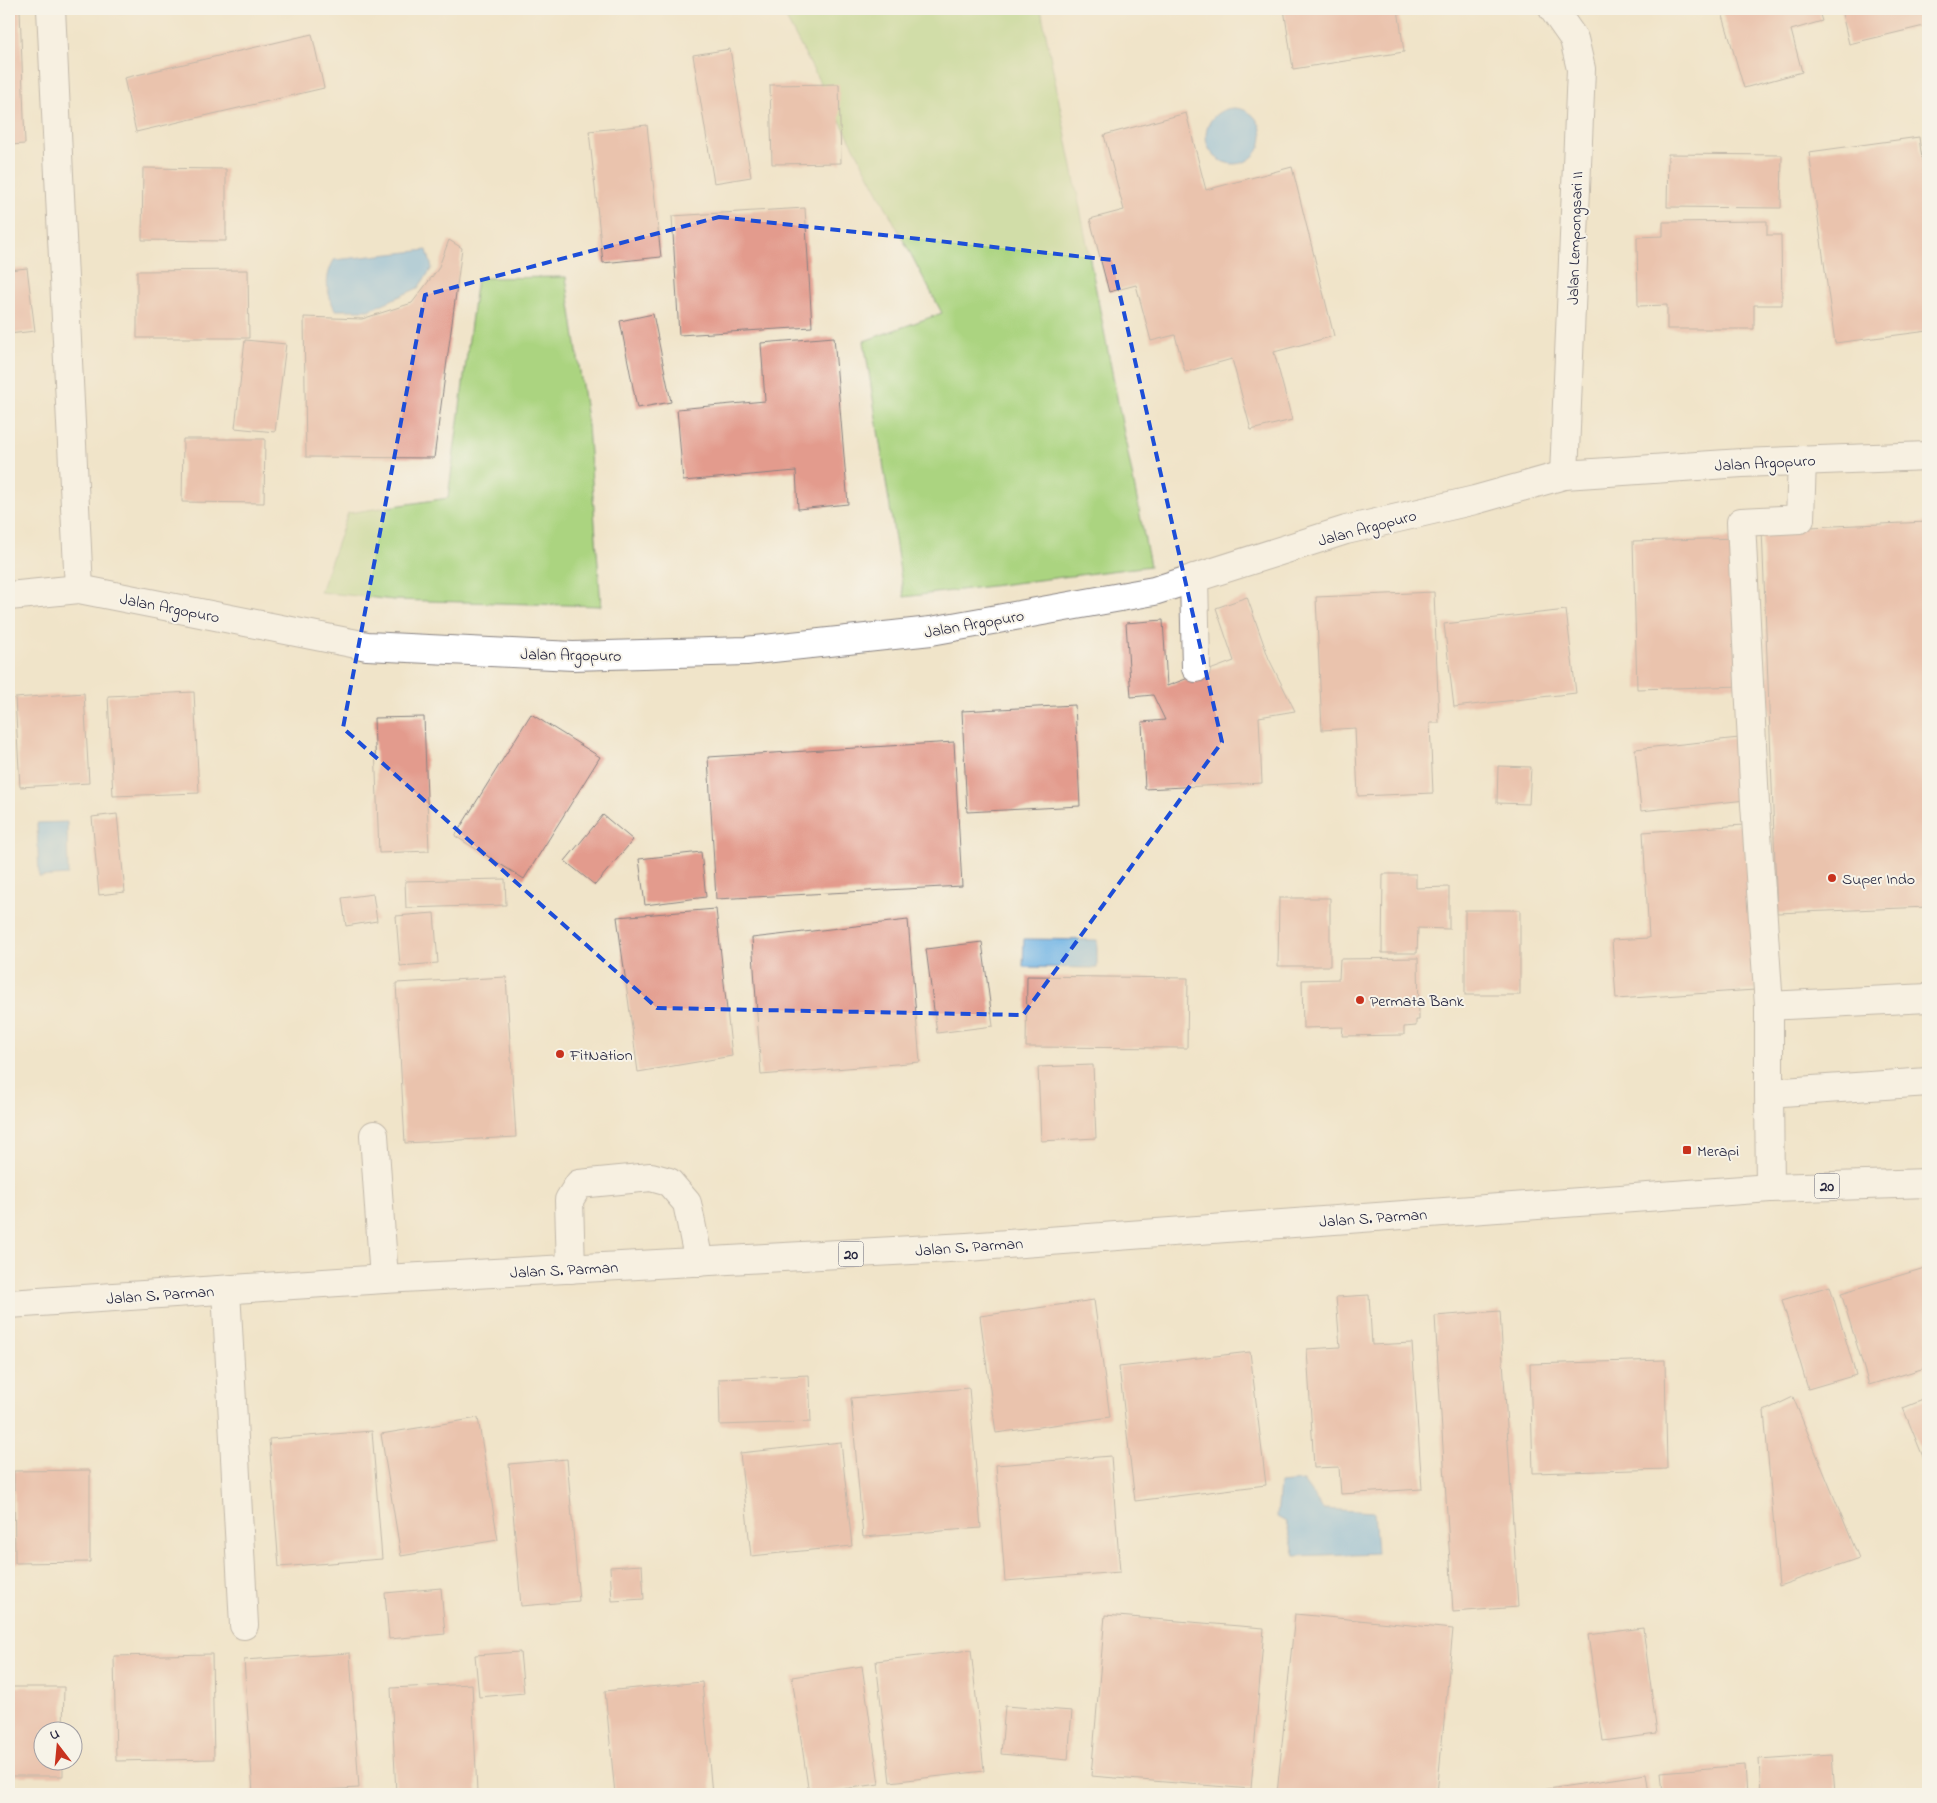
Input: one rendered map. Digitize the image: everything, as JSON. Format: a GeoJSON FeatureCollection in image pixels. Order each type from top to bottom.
{"type":"FeatureCollection","features":[{"type":"Feature","properties":{"kind":"main road"},"geometry":{"type":"LineString","coordinates":[[51,9],[79,589]]}},
{"type":"Feature","properties":{"kind":"main road","name":"Jalan Lempongsari II"},"geometry":{"type":"LineString","coordinates":[[1553,9],[1574,39],[1581,69],[1564,474]]}},
{"type":"Feature","properties":{"kind":"main road","name":"Jalan Argopuro"},"geometry":{"type":"LineString","coordinates":[[9,596],[79,589],[367,646],[573,656],[746,650],[932,631],[1154,591],[1346,530],[1475,500],[1564,474],[1802,460],[1928,456]]}},
{"type":"Feature","properties":{"kind":"main road"},"geometry":{"type":"LineString","coordinates":[[1770,1188],[1769,1006],[1755,804],[1741,522],[1800,518],[1802,460]]}},
{"type":"Feature","properties":{"kind":"main road"},"geometry":{"type":"LineString","coordinates":[[1194,578],[1196,668]]}},
{"type":"Feature","properties":{"kind":"main road"},"geometry":{"type":"LineString","coordinates":[[1769,1006],[1928,998]]}},
{"type":"Feature","properties":{"kind":"main road"},"geometry":{"type":"LineString","coordinates":[[1770,1093],[1928,1082]]}},
{"type":"Feature","properties":{"kind":"main road"},"geometry":{"type":"LineString","coordinates":[[374,1136],[384,1279]]}},
{"type":"Feature","properties":{"kind":"main road"},"geometry":{"type":"LineString","coordinates":[[571,1269],[569,1200],[579,1184],[651,1177],[668,1182],[687,1203],[700,1262]]}},
{"type":"Feature","properties":{"kind":"main road","name":"Jalan S. Parman"},"geometry":{"type":"LineString","coordinates":[[9,1304],[384,1279],[967,1247],[1770,1188],[1928,1183]]}},
{"type":"Feature","properties":{"kind":"main road"},"geometry":{"type":"LineString","coordinates":[[226,1290],[244,1626]]}},
{"type":"Feature","properties":{"kind":"highlighted area"},"geometry":{"type":"Polygon","coordinates":[[[719,217],[1112,260],[1222,742],[1023,1015],[657,1008],[343,728],[425,295],[719,217]]]}},
{"type":"Feature","properties":{"kind":"green space"},"geometry":{"type":"Polygon","coordinates":[[[781,9],[1041,9],[1150,566],[904,597],[864,341],[942,313],[781,9]]]}},
{"type":"Feature","properties":{"kind":"green space"},"geometry":{"type":"Polygon","coordinates":[[[566,277],[588,426],[601,606],[394,600],[320,592],[348,513],[448,498],[477,278],[566,277]]]}},
{"type":"Feature","properties":{"kind":"water"},"geometry":{"type":"Polygon","coordinates":[[[1228,108],[1240,108],[1250,112],[1258,120],[1262,136],[1258,152],[1250,160],[1240,164],[1228,164],[1218,160],[1210,152],[1206,142],[1206,130],[1210,120],[1218,112],[1228,108]]]}},
{"type":"Feature","properties":{"kind":"water"},"geometry":{"type":"Polygon","coordinates":[[[427,250],[432,268],[418,288],[369,310],[335,310],[327,285],[334,260],[427,250]]]}},
{"type":"Feature","properties":{"kind":"water"},"geometry":{"type":"Polygon","coordinates":[[[67,822],[68,875],[39,877],[37,823],[67,822]]]}},
{"type":"Feature","properties":{"kind":"water"},"geometry":{"type":"Polygon","coordinates":[[[1024,939],[1097,940],[1097,968],[1023,967],[1024,939]]]}},
{"type":"Feature","properties":{"kind":"water"},"geometry":{"type":"Polygon","coordinates":[[[1303,1481],[1323,1509],[1374,1512],[1377,1553],[1295,1556],[1286,1522],[1277,1517],[1280,1483],[1303,1481]]]}},
{"type":"Feature","properties":{"kind":"building"},"geometry":{"type":"Polygon","coordinates":[[[9,9],[20,9],[25,144],[9,145],[9,9]]]}},
{"type":"Feature","properties":{"kind":"building"},"geometry":{"type":"Polygon","coordinates":[[[117,9],[147,9],[147,10],[118,13],[117,9]]]}},
{"type":"Feature","properties":{"kind":"building"},"geometry":{"type":"Polygon","coordinates":[[[1284,9],[1398,9],[1404,52],[1293,69],[1284,9]]]}},
{"type":"Feature","properties":{"kind":"building"},"geometry":{"type":"Polygon","coordinates":[[[1721,9],[1818,9],[1822,21],[1791,30],[1802,72],[1744,88],[1721,9]]]}},
{"type":"Feature","properties":{"kind":"building"},"geometry":{"type":"Polygon","coordinates":[[[1841,9],[1928,9],[1928,25],[1849,44],[1841,9]]]}},
{"type":"Feature","properties":{"kind":"building"},"geometry":{"type":"Polygon","coordinates":[[[312,34],[324,88],[136,132],[124,78],[312,34]]]}},
{"type":"Feature","properties":{"kind":"building"},"geometry":{"type":"Polygon","coordinates":[[[730,49],[751,177],[714,183],[693,55],[730,49]]]}},
{"type":"Feature","properties":{"kind":"building"},"geometry":{"type":"Polygon","coordinates":[[[839,84],[841,163],[772,164],[770,85],[839,84]]]}},
{"type":"Feature","properties":{"kind":"building"},"geometry":{"type":"Polygon","coordinates":[[[1186,113],[1206,190],[1292,167],[1334,336],[1274,352],[1292,420],[1251,430],[1232,359],[1185,372],[1175,335],[1151,341],[1136,285],[1109,292],[1090,219],[1124,210],[1104,135],[1186,113]]]}},
{"type":"Feature","properties":{"kind":"building"},"geometry":{"type":"Polygon","coordinates":[[[647,125],[661,257],[603,263],[589,131],[647,125]]]}},
{"type":"Feature","properties":{"kind":"building"},"geometry":{"type":"Polygon","coordinates":[[[1919,137],[1928,205],[1928,331],[1835,343],[1809,152],[1919,137]]]}},
{"type":"Feature","properties":{"kind":"building"},"geometry":{"type":"Polygon","coordinates":[[[1668,154],[1782,155],[1781,208],[1667,207],[1668,154]]]}},
{"type":"Feature","properties":{"kind":"building"},"geometry":{"type":"Polygon","coordinates":[[[143,168],[226,169],[226,241],[142,240],[143,168]]]}},
{"type":"Feature","properties":{"kind":"building"},"geometry":{"type":"Polygon","coordinates":[[[805,208],[812,327],[679,335],[672,216],[805,208]]]}},
{"type":"Feature","properties":{"kind":"building"},"geometry":{"type":"Polygon","coordinates":[[[1767,221],[1767,235],[1781,235],[1782,305],[1754,305],[1754,329],[1667,329],[1667,305],[1638,306],[1637,237],[1663,236],[1663,222],[1767,221]]]}},
{"type":"Feature","properties":{"kind":"building"},"geometry":{"type":"Polygon","coordinates":[[[449,240],[462,248],[434,458],[306,457],[304,317],[362,319],[412,303],[438,269],[449,240]]]}},
{"type":"Feature","properties":{"kind":"building"},"geometry":{"type":"Polygon","coordinates":[[[27,268],[35,331],[9,334],[9,270],[27,268]]]}},
{"type":"Feature","properties":{"kind":"building"},"geometry":{"type":"Polygon","coordinates":[[[248,270],[249,338],[137,338],[137,271],[248,270]]]}},
{"type":"Feature","properties":{"kind":"building"},"geometry":{"type":"Polygon","coordinates":[[[653,314],[671,402],[637,408],[620,321],[653,314]]]}},
{"type":"Feature","properties":{"kind":"building"},"geometry":{"type":"Polygon","coordinates":[[[834,337],[848,504],[798,509],[796,471],[683,481],[677,409],[765,401],[761,343],[834,337]]]}},
{"type":"Feature","properties":{"kind":"building"},"geometry":{"type":"Polygon","coordinates":[[[245,340],[286,344],[275,432],[235,428],[245,340]]]}},
{"type":"Feature","properties":{"kind":"building"},"geometry":{"type":"Polygon","coordinates":[[[183,439],[265,439],[264,503],[182,502],[183,439]]]}},
{"type":"Feature","properties":{"kind":"building"},"geometry":{"type":"Polygon","coordinates":[[[1928,522],[1928,907],[1777,913],[1762,529],[1928,522]]]}},
{"type":"Feature","properties":{"kind":"building"},"geometry":{"type":"Polygon","coordinates":[[[1739,538],[1743,686],[1637,689],[1633,541],[1739,538]]]}},
{"type":"Feature","properties":{"kind":"building"},"geometry":{"type":"Polygon","coordinates":[[[1434,592],[1439,723],[1430,723],[1433,793],[1358,796],[1355,728],[1322,730],[1316,597],[1434,592]]]}},
{"type":"Feature","properties":{"kind":"building"},"geometry":{"type":"Polygon","coordinates":[[[1247,597],[1269,659],[1295,711],[1259,717],[1262,783],[1145,789],[1142,722],[1165,720],[1153,695],[1131,697],[1126,623],[1163,620],[1167,686],[1234,661],[1216,608],[1247,597]]]}},
{"type":"Feature","properties":{"kind":"building"},"geometry":{"type":"Polygon","coordinates":[[[1566,610],[1576,693],[1454,707],[1444,624],[1566,610]]]}},
{"type":"Feature","properties":{"kind":"building"},"geometry":{"type":"Polygon","coordinates":[[[194,692],[199,793],[113,796],[108,696],[194,692]]]}},
{"type":"Feature","properties":{"kind":"building"},"geometry":{"type":"Polygon","coordinates":[[[84,693],[89,783],[20,787],[15,698],[84,693]]]}},
{"type":"Feature","properties":{"kind":"building"},"geometry":{"type":"Polygon","coordinates":[[[1075,705],[1080,806],[967,812],[962,711],[1075,705]]]}},
{"type":"Feature","properties":{"kind":"building"},"geometry":{"type":"Polygon","coordinates":[[[531,714],[600,757],[524,879],[455,836],[531,714]]]}},
{"type":"Feature","properties":{"kind":"building"},"geometry":{"type":"Polygon","coordinates":[[[424,717],[429,851],[379,853],[374,718],[424,717]]]}},
{"type":"Feature","properties":{"kind":"building"},"geometry":{"type":"Polygon","coordinates":[[[1739,738],[1746,800],[1641,811],[1635,749],[1739,738]]]}},
{"type":"Feature","properties":{"kind":"building"},"geometry":{"type":"Polygon","coordinates":[[[954,742],[962,886],[716,899],[708,757],[954,742]]]}},
{"type":"Feature","properties":{"kind":"building"},"geometry":{"type":"Polygon","coordinates":[[[1498,766],[1531,767],[1529,804],[1497,803],[1498,766]]]}},
{"type":"Feature","properties":{"kind":"building"},"geometry":{"type":"Polygon","coordinates":[[[117,814],[125,892],[99,895],[92,817],[117,814]]]}},
{"type":"Feature","properties":{"kind":"building"},"geometry":{"type":"Polygon","coordinates":[[[603,815],[633,840],[595,885],[565,861],[603,815]]]}},
{"type":"Feature","properties":{"kind":"building"},"geometry":{"type":"Polygon","coordinates":[[[1744,825],[1755,990],[1616,999],[1612,940],[1649,938],[1643,832],[1744,825]]]}},
{"type":"Feature","properties":{"kind":"building"},"geometry":{"type":"Polygon","coordinates":[[[701,852],[706,897],[645,905],[639,859],[701,852]]]}},
{"type":"Feature","properties":{"kind":"building"},"geometry":{"type":"Polygon","coordinates":[[[1383,874],[1416,874],[1416,888],[1449,887],[1449,929],[1418,928],[1417,953],[1382,953],[1383,874]]]}},
{"type":"Feature","properties":{"kind":"building"},"geometry":{"type":"Polygon","coordinates":[[[505,879],[506,905],[406,908],[405,881],[505,879]]]}},
{"type":"Feature","properties":{"kind":"building"},"geometry":{"type":"Polygon","coordinates":[[[373,894],[377,921],[346,926],[342,898],[373,894]]]}},
{"type":"Feature","properties":{"kind":"building"},"geometry":{"type":"Polygon","coordinates":[[[1279,898],[1330,898],[1330,966],[1278,966],[1279,898]]]}},
{"type":"Feature","properties":{"kind":"building"},"geometry":{"type":"Polygon","coordinates":[[[716,909],[732,1056],[638,1072],[617,917],[716,909]]]}},
{"type":"Feature","properties":{"kind":"building"},"geometry":{"type":"Polygon","coordinates":[[[1465,910],[1520,910],[1520,995],[1465,995],[1465,910]]]}},
{"type":"Feature","properties":{"kind":"building"},"geometry":{"type":"Polygon","coordinates":[[[434,913],[438,963],[400,966],[396,916],[434,913]]]}},
{"type":"Feature","properties":{"kind":"building"},"geometry":{"type":"Polygon","coordinates":[[[908,920],[920,1062],[761,1075],[752,938],[908,920]]]}},
{"type":"Feature","properties":{"kind":"building"},"geometry":{"type":"Polygon","coordinates":[[[982,942],[993,1026],[937,1033],[926,949],[982,942]]]}},
{"type":"Feature","properties":{"kind":"building","name":"Permata Bank"},"geometry":{"type":"Polygon","coordinates":[[[1418,958],[1419,1020],[1416,1020],[1416,1026],[1404,1027],[1404,1035],[1342,1036],[1343,1027],[1303,1028],[1302,980],[1339,979],[1340,959],[1418,958]]]}},
{"type":"Feature","properties":{"kind":"building"},"geometry":{"type":"Polygon","coordinates":[[[1027,976],[1188,978],[1187,1048],[1026,1047],[1027,976]]]}},
{"type":"Feature","properties":{"kind":"building"},"geometry":{"type":"Polygon","coordinates":[[[506,977],[516,1137],[405,1143],[396,983],[506,977]]]}},
{"type":"Feature","properties":{"kind":"building"},"geometry":{"type":"Polygon","coordinates":[[[1093,1065],[1096,1138],[1041,1141],[1038,1067],[1093,1065]]]}},
{"type":"Feature","properties":{"kind":"building"},"geometry":{"type":"Polygon","coordinates":[[[1928,1267],[1928,1367],[1869,1385],[1841,1293],[1928,1267]]]}},
{"type":"Feature","properties":{"kind":"building"},"geometry":{"type":"Polygon","coordinates":[[[1830,1286],[1856,1375],[1808,1389],[1782,1300],[1830,1286]]]}},
{"type":"Feature","properties":{"kind":"building"},"geometry":{"type":"Polygon","coordinates":[[[1369,1295],[1372,1345],[1412,1343],[1422,1489],[1341,1494],[1339,1467],[1314,1468],[1307,1349],[1340,1347],[1336,1297],[1369,1295]]]}},
{"type":"Feature","properties":{"kind":"building"},"geometry":{"type":"Polygon","coordinates":[[[1094,1300],[1110,1417],[996,1433],[980,1316],[1094,1300]]]}},
{"type":"Feature","properties":{"kind":"building"},"geometry":{"type":"Polygon","coordinates":[[[1500,1311],[1518,1607],[1453,1612],[1435,1316],[1500,1311]]]}},
{"type":"Feature","properties":{"kind":"building"},"geometry":{"type":"Polygon","coordinates":[[[1250,1352],[1266,1485],[1135,1501],[1119,1367],[1250,1352]]]}},
{"type":"Feature","properties":{"kind":"building"},"geometry":{"type":"Polygon","coordinates":[[[1665,1360],[1667,1469],[1533,1473],[1530,1364],[1665,1360]]]}},
{"type":"Feature","properties":{"kind":"building"},"geometry":{"type":"Polygon","coordinates":[[[809,1375],[811,1422],[720,1425],[719,1379],[809,1375]]]}},
{"type":"Feature","properties":{"kind":"building"},"geometry":{"type":"Polygon","coordinates":[[[969,1388],[981,1528],[863,1537],[851,1398],[969,1388]]]}},
{"type":"Feature","properties":{"kind":"building"},"geometry":{"type":"Polygon","coordinates":[[[1793,1397],[1859,1558],[1779,1586],[1764,1411],[1793,1397]]]}},
{"type":"Feature","properties":{"kind":"building"},"geometry":{"type":"Polygon","coordinates":[[[1928,1398],[1928,1469],[1903,1408],[1928,1398]]]}},
{"type":"Feature","properties":{"kind":"building"},"geometry":{"type":"Polygon","coordinates":[[[478,1418],[498,1540],[401,1556],[381,1434],[478,1418]]]}},
{"type":"Feature","properties":{"kind":"building"},"geometry":{"type":"Polygon","coordinates":[[[372,1431],[382,1559],[279,1567],[269,1439],[372,1431]]]}},
{"type":"Feature","properties":{"kind":"building"},"geometry":{"type":"Polygon","coordinates":[[[841,1442],[852,1546],[751,1556],[740,1453],[841,1442]]]}},
{"type":"Feature","properties":{"kind":"building"},"geometry":{"type":"Polygon","coordinates":[[[1111,1456],[1120,1572],[1005,1581],[996,1465],[1111,1456]]]}},
{"type":"Feature","properties":{"kind":"building"},"geometry":{"type":"Polygon","coordinates":[[[567,1459],[579,1601],[521,1606],[509,1464],[567,1459]]]}},
{"type":"Feature","properties":{"kind":"building"},"geometry":{"type":"Polygon","coordinates":[[[90,1470],[90,1562],[15,1563],[14,1471],[90,1470]]]}},
{"type":"Feature","properties":{"kind":"building"},"geometry":{"type":"Polygon","coordinates":[[[642,1565],[644,1599],[612,1601],[610,1567],[642,1565]]]}},
{"type":"Feature","properties":{"kind":"building"},"geometry":{"type":"Polygon","coordinates":[[[441,1588],[445,1634],[389,1639],[385,1593],[441,1588]]]}},
{"type":"Feature","properties":{"kind":"building"},"geometry":{"type":"Polygon","coordinates":[[[1295,1614],[1453,1629],[1437,1794],[1277,1794],[1295,1614]]]}},
{"type":"Feature","properties":{"kind":"building"},"geometry":{"type":"Polygon","coordinates":[[[1105,1615],[1264,1628],[1251,1789],[1091,1776],[1105,1615]]]}},
{"type":"Feature","properties":{"kind":"building"},"geometry":{"type":"Polygon","coordinates":[[[1643,1628],[1657,1734],[1603,1741],[1588,1635],[1643,1628]]]}},
{"type":"Feature","properties":{"kind":"building"},"geometry":{"type":"Polygon","coordinates":[[[971,1650],[984,1771],[890,1782],[876,1661],[971,1650]]]}},
{"type":"Feature","properties":{"kind":"building"},"geometry":{"type":"Polygon","coordinates":[[[520,1652],[524,1693],[479,1697],[475,1655],[520,1652]]]}},
{"type":"Feature","properties":{"kind":"building"},"geometry":{"type":"Polygon","coordinates":[[[350,1653],[359,1788],[253,1794],[244,1660],[350,1653]]]}},
{"type":"Feature","properties":{"kind":"building"},"geometry":{"type":"Polygon","coordinates":[[[212,1654],[214,1759],[116,1761],[114,1656],[212,1654]]]}},
{"type":"Feature","properties":{"kind":"building"},"geometry":{"type":"Polygon","coordinates":[[[862,1666],[879,1784],[809,1794],[792,1677],[862,1666]]]}},
{"type":"Feature","properties":{"kind":"building"},"geometry":{"type":"Polygon","coordinates":[[[702,1682],[712,1794],[615,1794],[605,1691],[702,1682]]]}},
{"type":"Feature","properties":{"kind":"building"},"geometry":{"type":"Polygon","coordinates":[[[472,1684],[477,1792],[396,1794],[391,1688],[472,1684]]]}},
{"type":"Feature","properties":{"kind":"building"},"geometry":{"type":"Polygon","coordinates":[[[9,1687],[64,1687],[63,1720],[32,1720],[32,1770],[63,1770],[63,1776],[9,1776],[9,1687]]]}},
{"type":"Feature","properties":{"kind":"building"},"geometry":{"type":"Polygon","coordinates":[[[1005,1706],[1072,1711],[1068,1760],[1001,1754],[1005,1706]]]}},
{"type":"Feature","properties":{"kind":"building"},"geometry":{"type":"Polygon","coordinates":[[[1832,1754],[1835,1794],[1761,1794],[1759,1759],[1832,1754]]]}},
{"type":"Feature","properties":{"kind":"building"},"geometry":{"type":"Polygon","coordinates":[[[1745,1765],[1747,1794],[1663,1794],[1661,1772],[1745,1765]]]}},
{"type":"Feature","properties":{"kind":"building"},"geometry":{"type":"Polygon","coordinates":[[[1646,1774],[1649,1794],[1522,1794],[1522,1793],[1646,1774]]]}},
{"type":"Feature","properties":{"kind":"place","name":"Super Indo"},"geometry":{"type":"Point","coordinates":[1832,878]}},
{"type":"Feature","properties":{"kind":"place","name":"Permata Bank"},"geometry":{"type":"Point","coordinates":[1360,1000]}},
{"type":"Feature","properties":{"kind":"place","name":"FitNation"},"geometry":{"type":"Point","coordinates":[560,1054]}},
{"type":"Feature","properties":{"kind":"place","name":"Merapi"},"geometry":{"type":"Point","coordinates":[1687,1150]}}]}
